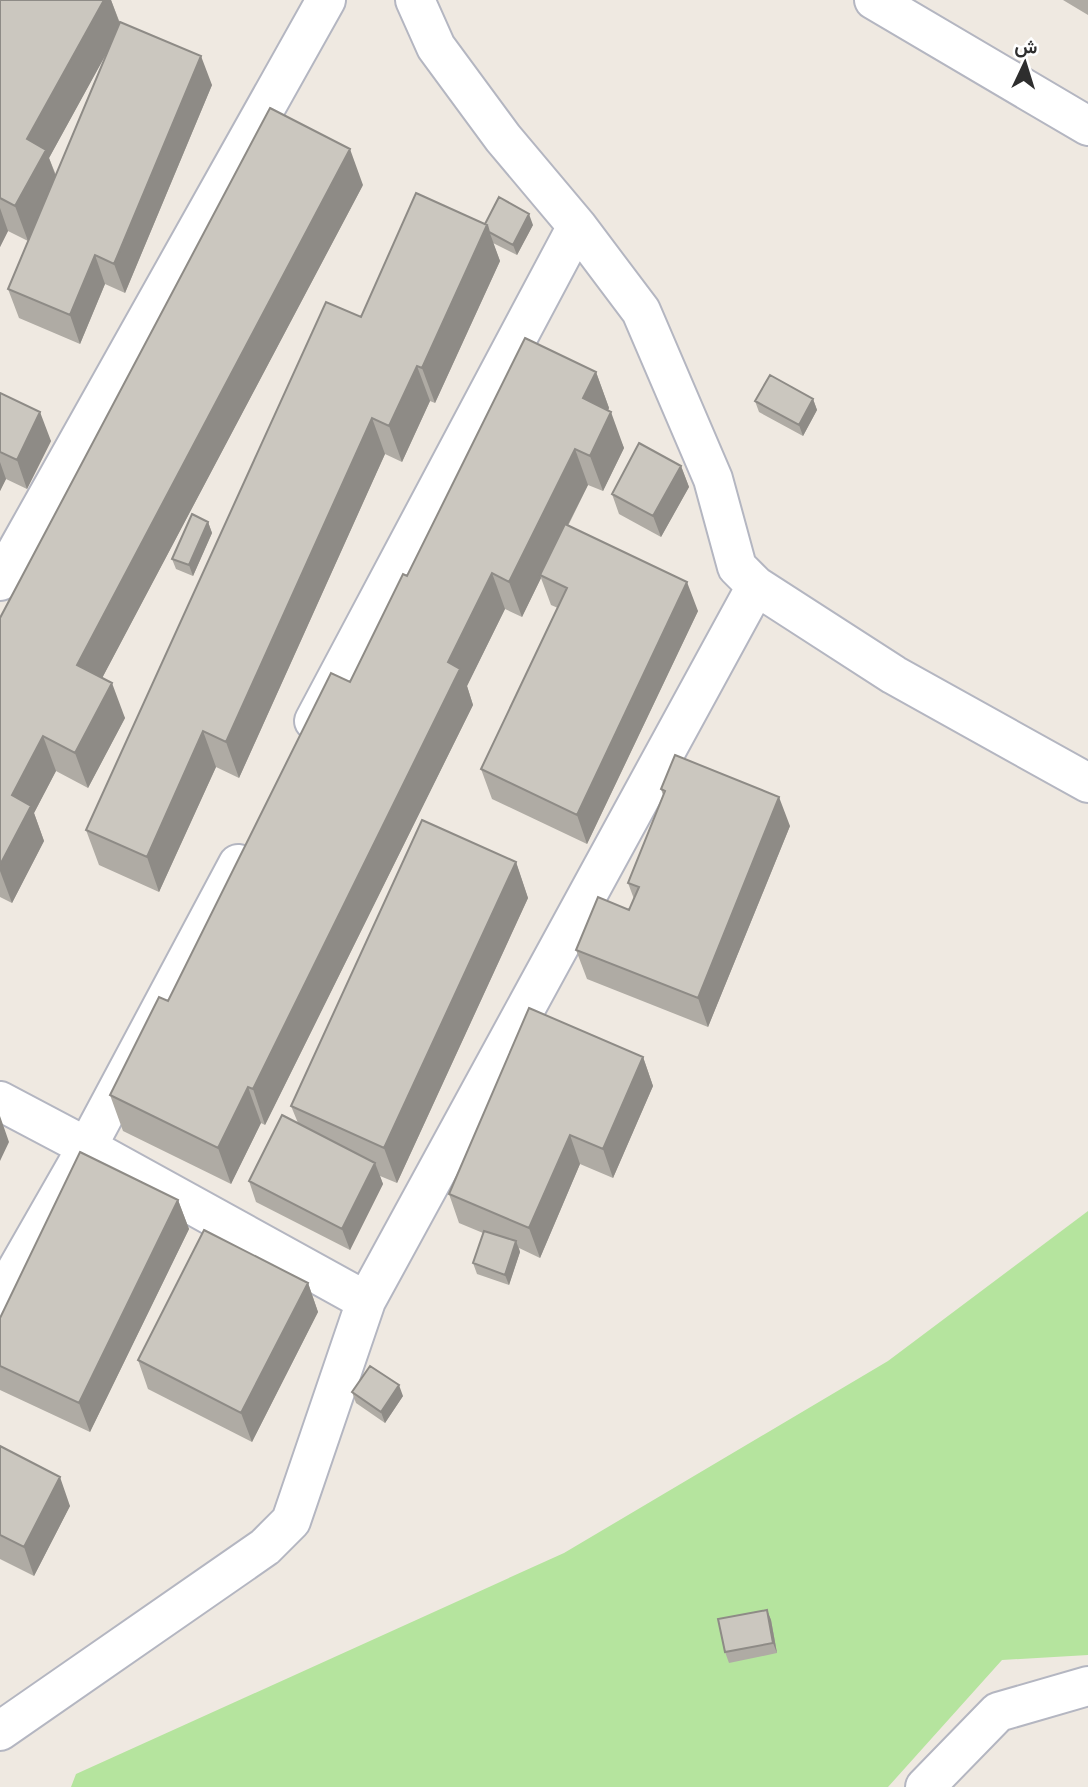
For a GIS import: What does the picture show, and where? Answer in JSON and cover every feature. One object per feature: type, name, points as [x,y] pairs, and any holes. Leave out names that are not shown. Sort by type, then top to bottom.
[{"type":"street","points":[[0,581],[326,0]]},
{"type":"street","points":[[415,0],[436,47],[503,138],[578,226],[641,311],[713,480],[737,567],[756,586],[894,675],[1088,783]]},
{"type":"street","points":[[874,0],[1088,126]]},
{"type":"street","points":[[296,754],[578,226]]},
{"type":"street","points":[[0,1731],[265,1547],[291,1521],[366,1301],[756,586]]},
{"type":"street","points":[[0,1299],[87,1147],[250,840]]},
{"type":"street","points":[[0,1101],[366,1301]]},
{"type":"street","points":[[925,1787],[998,1712],[1088,1686]]},
{"type":"green space","points":[[1088,1211],[1088,1655],[1002,1660],[888,1787],[71,1787],[76,1774],[564,1553],[888,1361]]},
{"type":"building","points":[[0,0],[104,0],[27,139],[46,150],[15,206],[0,198]]},
{"type":"building","points":[[120,22],[201,56],[114,264],[95,255],[70,315],[8,289]]},
{"type":"building","points":[[270,108],[350,149],[77,665],[112,683],[75,753],[43,736],[12,795],[31,806],[0,865],[0,618]]},
{"type":"building","points":[[416,193],[487,225],[422,368],[417,366],[389,426],[372,418],[226,742],[203,731],[147,857],[86,830],[326,302],[361,317]]},
{"type":"building","points":[[499,197],[529,214],[513,245],[489,232],[485,224]]},
{"type":"building","points":[[525,338],[596,372],[583,398],[611,412],[590,456],[575,449],[509,582],[492,573],[448,662],[460,669],[253,1089],[248,1087],[218,1148],[110,1095],[159,997],[168,1001],[331,673],[350,682],[403,574],[407,576]]},
{"type":"building","points":[[770,375],[813,399],[799,425],[755,401]]},
{"type":"building","points":[[0,393],[40,412],[17,460],[0,452]]},
{"type":"building","points":[[639,443],[681,466],[653,516],[612,494]]},
{"type":"building","points":[[192,514],[208,522],[189,565],[172,559]]},
{"type":"building","points":[[565,524],[687,582],[577,815],[481,769],[567,588],[540,575]]},
{"type":"building","points":[[675,755],[779,797],[698,998],[576,950],[598,897],[629,910],[639,887],[628,883],[665,791],[661,789]]},
{"type":"building","points":[[422,820],[516,862],[384,1148],[291,1106]]},
{"type":"building","points":[[529,1008],[643,1057],[603,1149],[570,1135],[529,1228],[449,1194]]},
{"type":"building","points":[[282,1115],[375,1163],[342,1229],[249,1181]]},
{"type":"building","points":[[80,1152],[178,1200],[79,1403],[0,1366],[0,1318]]},
{"type":"building","points":[[204,1230],[308,1283],[241,1413],[138,1360]]},
{"type":"building","points":[[484,1231],[516,1241],[505,1275],[473,1263]]},
{"type":"building","points":[[370,1366],[399,1385],[381,1412],[352,1392]]},
{"type":"building","points":[[0,1446],[60,1477],[24,1547],[0,1535]]},
{"type":"building","points":[[767,1610],[773,1643],[725,1652],[718,1619]]}]
